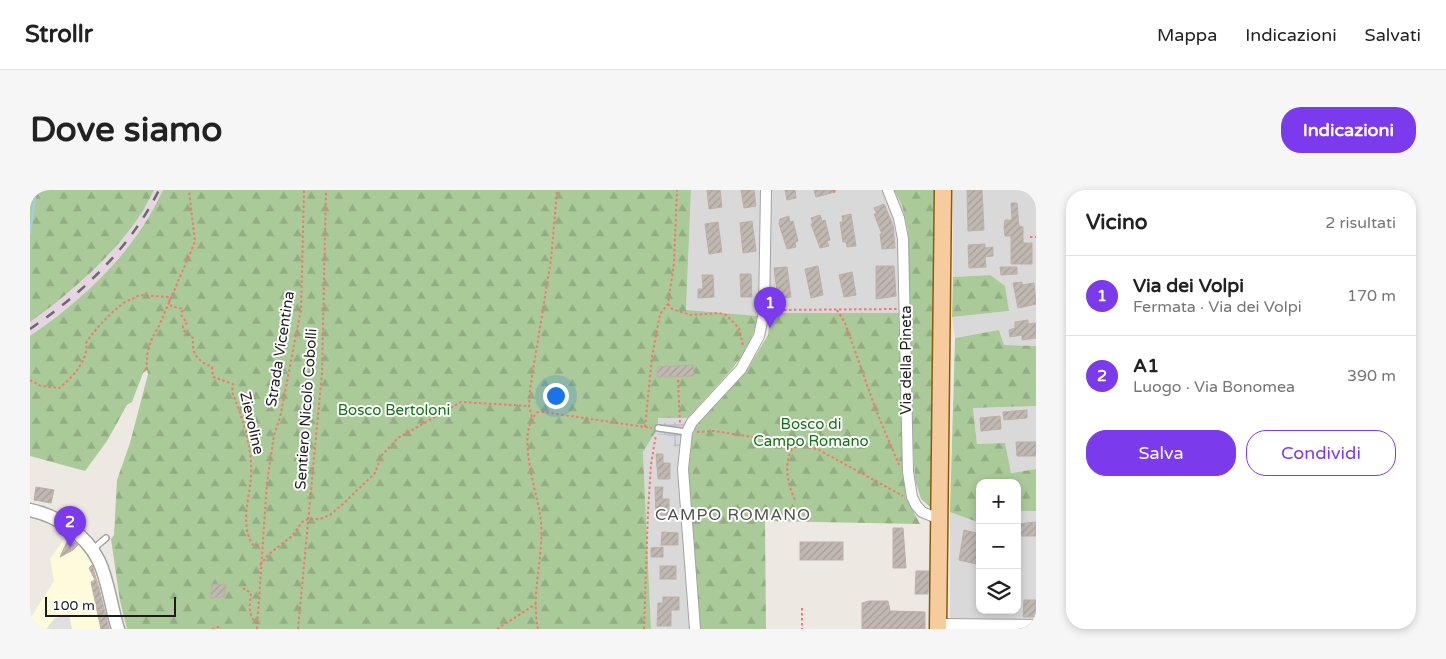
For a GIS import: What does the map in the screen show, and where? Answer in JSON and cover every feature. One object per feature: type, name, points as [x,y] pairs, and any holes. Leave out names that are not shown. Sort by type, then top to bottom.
[{"type":"main road","points":[[938,626],[943,190]]},
{"type":"street","points":[[695,629],[683,468],[684,432],[747,360],[759,336],[764,312],[766,190]]},
{"type":"street","name":"Via della Pineta","points":[[888,190],[896,207],[903,234],[908,472],[912,497]]},
{"type":"street","points":[[912,497],[922,512],[939,518]]},
{"type":"street","points":[[30,510],[56,518],[78,533],[93,549],[104,570],[118,629]]},
{"type":"street","points":[[938,626],[1036,625]]},
{"type":"lane","points":[[658,428],[684,432]]},
{"type":"lane","points":[[93,549],[106,538]]},
{"type":"path","points":[[147,370],[146,354],[150,340],[158,328],[195,242],[189,190]]},
{"type":"path","name":"Strada Vicentina","points":[[257,629],[261,546],[274,435],[280,418],[301,309],[304,190]]},
{"type":"path","name":"Sentiero Nicolò Cobolli","points":[[298,629],[322,373],[326,190]]},
{"type":"path","points":[[538,629],[536,604],[540,516],[527,437],[532,417],[528,406],[551,260],[557,190]]},
{"type":"path","points":[[645,427],[649,400],[649,376],[660,314],[668,304],[675,254],[677,190]]},
{"type":"path","points":[[834,190],[835,194]]},
{"type":"path","points":[[1030,237],[1036,237]]},
{"type":"path","points":[[30,380],[41,386],[59,388],[69,380],[88,352],[86,343],[95,330],[127,300],[134,299],[138,295],[148,294],[168,297],[169,301]]},
{"type":"path","name":"Zievoline","points":[[169,301],[171,306],[183,309],[181,315],[187,323],[183,326],[183,330],[193,338],[192,353],[195,357],[212,367],[213,377],[233,384],[232,392],[249,446],[251,478],[246,500],[248,537],[253,545],[261,546]]},
{"type":"path","points":[[668,304],[672,309],[691,315],[719,313],[726,315],[739,328],[747,360]]},
{"type":"path","points":[[764,312],[781,309],[886,311],[905,308]]},
{"type":"path","points":[[837,310],[844,323],[898,463],[902,470],[908,472]]},
{"type":"path","points":[[678,380],[684,432],[714,432],[766,439],[792,449]]},
{"type":"path","points":[[260,565],[308,519],[320,519],[330,515],[375,473],[381,456],[398,438],[461,402],[528,406]]},
{"type":"path","points":[[532,417],[538,412],[543,412],[658,428],[651,464],[644,629]]},
{"type":"path","points":[[796,502],[788,484],[788,462],[792,449],[797,446],[807,446],[819,450],[906,498],[912,497]]},
{"type":"path","points":[[243,588],[251,593],[248,604],[253,620],[258,624]]},
{"type":"path","points":[[497,629],[536,604]]},
{"type":"path","points":[[802,608],[802,629]]},
{"type":"path","points":[[212,629],[218,627],[220,629]]},
{"type":"shaded area","points":[[154,190],[163,190],[155,209],[125,254],[88,292],[30,336],[30,322],[79,284],[109,255],[149,201]]},
{"type":"shaded area","points":[[691,190],[894,190],[902,205],[908,231],[910,313],[783,313],[758,316],[686,311]]},
{"type":"shaded area","points":[[953,190],[1036,190],[1036,346],[1004,345],[999,330],[955,338],[952,317],[1009,311],[990,275],[953,277]]},
{"type":"shaded area","points":[[1036,406],[1036,469],[1011,473],[977,445],[973,408]]},
{"type":"shaded area","points":[[658,418],[688,418],[693,429],[688,468],[700,629],[651,629],[643,452],[658,428]]},
{"type":"shaded area","points":[[692,422],[688,450],[678,451],[667,435],[657,435],[659,423]]},
{"type":"shaded area","points":[[1021,511],[1036,511],[1036,629],[950,629],[950,512],[976,522],[976,614],[1021,614]]},
{"type":"shaded area","points":[[65,538],[74,538],[94,563],[100,580],[109,629],[30,629],[30,619],[54,581],[50,559]]},
{"type":"shaded area","points":[[69,615],[72,629],[46,629],[55,618]]},
{"type":"green space","points":[[30,190],[154,190],[144,209],[117,246],[83,280],[30,322]]},
{"type":"green space","name":"Bosco Bertoloni","points":[[163,190],[691,190],[686,310],[758,316],[750,345],[732,369],[688,418],[658,418],[658,428],[643,452],[651,629],[127,629],[120,601],[111,539],[114,535],[117,480],[130,443],[148,374],[147,370],[143,373],[132,402],[127,405],[107,441],[85,471],[30,456],[30,336],[70,306],[107,272],[138,234]]},
{"type":"green space","points":[[894,190],[936,190],[933,506],[929,506],[921,499],[915,480],[912,429],[908,231],[902,205]]},
{"type":"green space","points":[[990,275],[1005,286],[1009,311],[952,317],[953,277]]},
{"type":"green space","name":"Bosco di Campo Romano","points":[[783,313],[900,313],[903,476],[908,501],[920,524],[765,521],[766,629],[700,629],[688,468],[693,429],[701,417],[748,368],[768,335],[770,315]]},
{"type":"green space","points":[[999,330],[1004,345],[1036,346],[1036,406],[973,408],[977,444],[1005,443],[1011,473],[1036,469],[1036,511],[1021,511],[1021,479],[976,479],[976,522],[950,512],[955,338]]},
{"type":"building","points":[[707,190],[720,190],[722,207],[709,209]]},
{"type":"building","points":[[741,190],[754,190],[756,206],[744,208]]},
{"type":"building","points":[[785,190],[795,190],[796,198],[787,200]]},
{"type":"building","points":[[814,190],[835,190],[835,192],[816,197]]},
{"type":"building","points":[[967,190],[982,190],[984,230],[968,231]]},
{"type":"building","points":[[1011,203],[1017,203],[1019,226],[1023,227],[1023,243],[1032,243],[1032,264],[1011,264],[1011,236],[1005,236],[1004,227],[1005,220],[1012,220]]},
{"type":"building","points":[[884,204],[893,225],[895,248],[882,249],[880,234],[882,234],[874,214],[877,214],[874,208]]},
{"type":"building","points":[[851,214],[856,246],[847,247],[846,242],[843,242],[840,222],[843,222],[842,216]]},
{"type":"building","points":[[820,215],[822,221],[825,220],[830,240],[827,241],[829,246],[820,248],[811,224],[813,224],[811,218]]},
{"type":"building","points":[[789,216],[790,222],[793,221],[798,241],[795,242],[796,247],[787,249],[779,224],[780,219]]},
{"type":"building","points":[[752,221],[756,251],[743,253],[740,223]]},
{"type":"building","points":[[718,222],[722,252],[709,254],[705,224]]},
{"type":"building","points":[[985,244],[985,248],[993,247],[993,256],[985,257],[986,267],[969,268],[968,245]]},
{"type":"building","points":[[818,266],[823,295],[811,298],[805,269]]},
{"type":"building","points":[[876,266],[894,266],[896,296],[876,299]]},
{"type":"building","points":[[787,267],[791,297],[778,299],[774,268]]},
{"type":"building","points":[[1000,267],[1017,267],[1017,274],[1001,275]]},
{"type":"building","points":[[852,272],[856,295],[844,297],[839,275]]},
{"type":"building","points":[[740,274],[751,274],[752,297],[741,297]]},
{"type":"building","points":[[702,275],[713,275],[714,297],[698,298],[698,289],[703,289]]},
{"type":"building","points":[[1022,282],[1022,285],[1034,283],[1036,304],[1018,308],[1013,283]]},
{"type":"building","points":[[1028,320],[1028,324],[1036,323],[1036,338],[1022,340],[1022,335],[1010,337],[1009,330],[1015,328],[1015,322]]},
{"type":"building","points":[[693,365],[694,376],[657,377],[657,367]]},
{"type":"building","points":[[1027,410],[1027,418],[1004,420],[1003,412]]},
{"type":"building","points":[[1000,416],[1001,429],[981,431],[980,418]]},
{"type":"building","points":[[1016,442],[1036,442],[1036,456],[1017,456]]},
{"type":"building","points":[[656,454],[663,454],[663,463],[670,463],[670,479],[658,479]]},
{"type":"building","points":[[36,487],[54,490],[51,503],[34,500]]},
{"type":"building","points":[[655,487],[663,487],[662,499],[669,499],[669,515],[656,515]]},
{"type":"building","points":[[1036,522],[1036,536],[1021,536],[1021,524]]},
{"type":"building","points":[[893,528],[903,528],[906,568],[893,568]]},
{"type":"building","points":[[964,530],[976,533],[976,564],[959,560]]},
{"type":"building","points":[[662,532],[678,533],[678,545],[661,545]]},
{"type":"building","points":[[68,540],[72,540],[78,545],[60,557]]},
{"type":"building","points":[[800,542],[843,542],[843,560],[800,560]]},
{"type":"building","points":[[663,547],[663,557],[651,557],[651,548]]},
{"type":"building","points":[[92,565],[109,629],[101,629],[91,582],[95,580],[89,568]]},
{"type":"building","points":[[660,566],[676,566],[676,579],[660,579]]},
{"type":"building","points":[[916,571],[929,571],[928,594],[915,594]]},
{"type":"building","points":[[212,584],[226,585],[224,597],[210,598]]},
{"type":"building","points":[[663,597],[679,597],[679,610],[671,610],[671,626],[657,626],[658,603],[663,603]]},
{"type":"building","points":[[1024,600],[1036,600],[1036,617],[1023,617]]},
{"type":"building","points":[[888,601],[890,611],[925,612],[925,629],[862,629],[862,603]]},
{"type":"waterway","points":[[30,233],[36,190]]},
{"type":"railway","points":[[30,329],[50,315],[104,268],[134,231],[159,190]]},
{"type":"place","name":"Via dei Volpi","points":[[770,328]]},
{"type":"place","name":"A1","points":[[70,547]]},
{"type":"district","name":"CAMPO ROMANO","points":[[733,514]]}]
